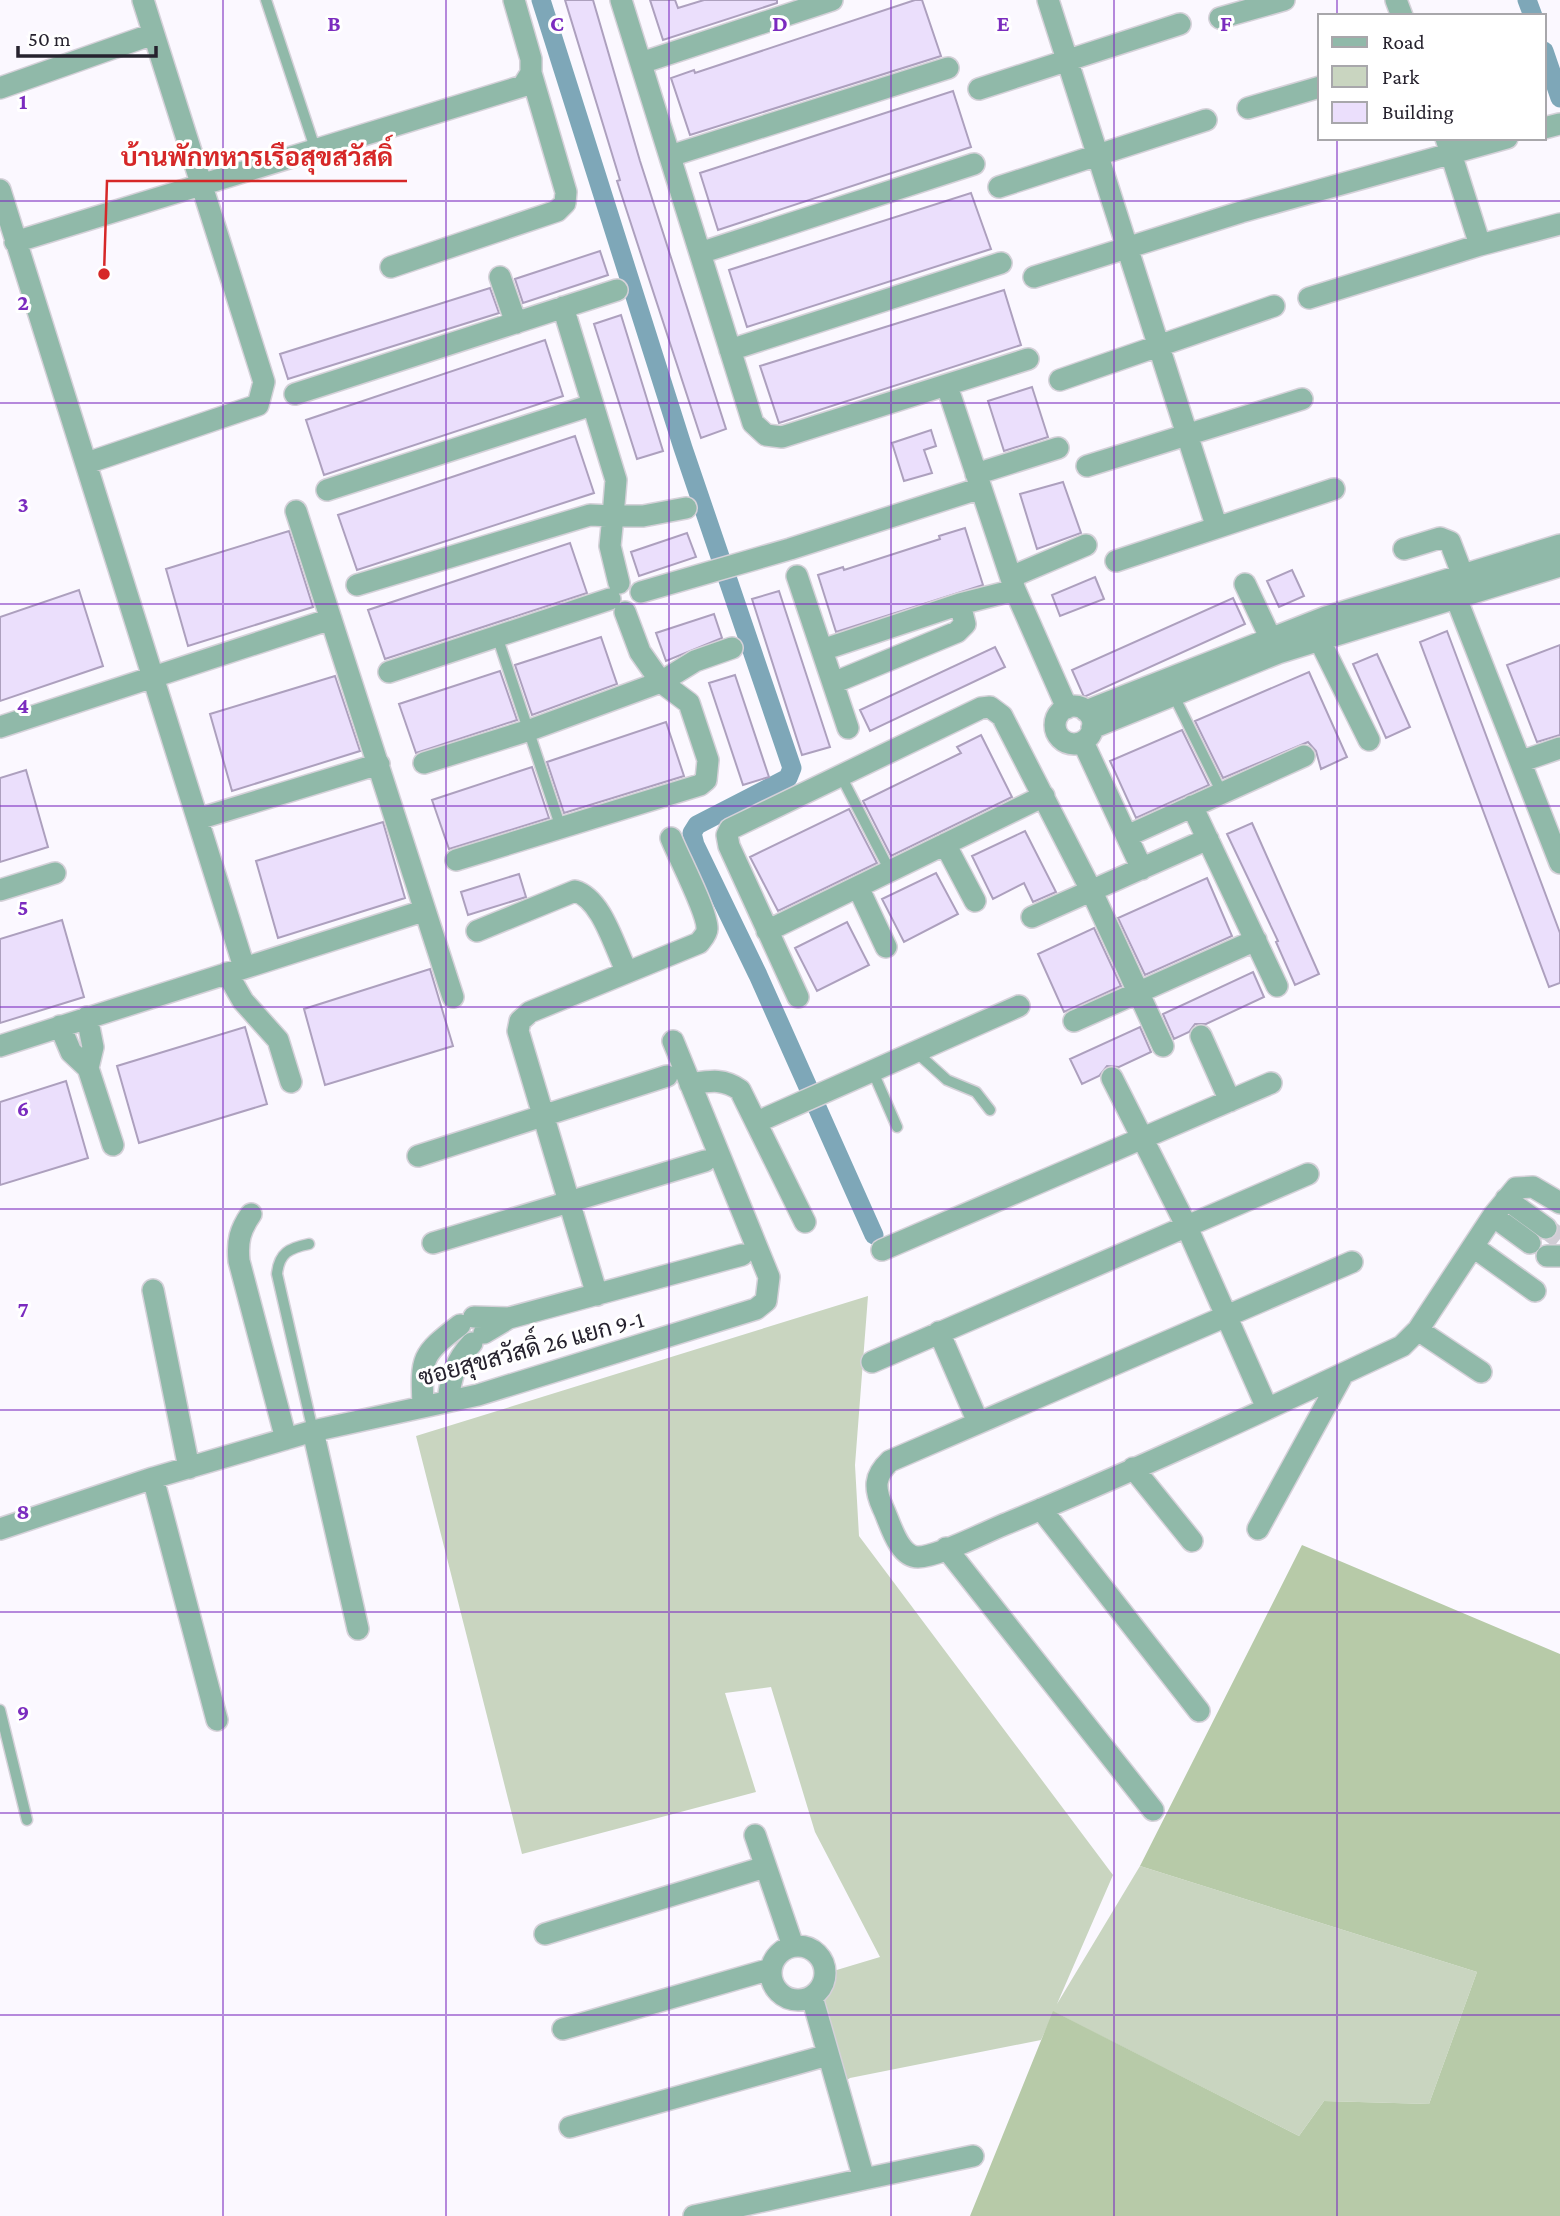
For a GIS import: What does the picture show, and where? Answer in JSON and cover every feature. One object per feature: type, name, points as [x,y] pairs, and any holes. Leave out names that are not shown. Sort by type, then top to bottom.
[{"type":"street","points":[[87,463],[258,405],[264,383],[143,0]]},
{"type":"street","points":[[391,267],[556,211],[565,204],[566,192],[531,73],[531,60],[514,0]]},
{"type":"street","points":[[621,0],[753,423],[766,436],[782,437],[1028,359]]},
{"type":"street","points":[[641,63],[832,0]]},
{"type":"street","points":[[1048,0],[1216,525]]},
{"type":"street","points":[[1220,18],[1283,0]]},
{"type":"street","points":[[979,89],[1180,24]]},
{"type":"street","points":[[0,88],[153,34]]},
{"type":"street","points":[[670,156],[948,68]]},
{"type":"street","points":[[15,242],[523,86],[531,73]]},
{"type":"street","points":[[1248,108],[1318,88]]},
{"type":"street","points":[[999,187],[1206,120]]},
{"type":"street","points":[[1034,277],[1449,146],[1492,140]]},
{"type":"street","points":[[1449,146],[1480,246]]},
{"type":"street","points":[[700,253],[974,164]]},
{"type":"street","points":[[0,190],[198,819],[243,1001],[278,1040],[291,1082]]},
{"type":"street","points":[[1309,298],[1560,224]]},
{"type":"street","points":[[730,350],[1001,263]]},
{"type":"street","points":[[500,277],[516,323]]},
{"type":"street","points":[[295,394],[617,290]]},
{"type":"street","points":[[1060,380],[1274,306]]},
{"type":"street","points":[[456,860],[700,785],[706,780],[708,760],[689,703],[661,682],[639,652],[618,598],[610,545],[617,480],[562,307]]},
{"type":"street","points":[[947,386],[1013,583],[1082,722],[1142,869]]},
{"type":"street","points":[[1087,466],[1302,399]]},
{"type":"street","points":[[327,490],[592,405]]},
{"type":"street","points":[[389,672],[618,598],[634,584],[641,592],[790,550],[978,481],[1058,448]]},
{"type":"street","points":[[1116,561],[1216,525],[1335,488]]},
{"type":"street","points":[[357,585],[580,516],[643,516],[686,508]]},
{"type":"street","points":[[296,511],[379,764],[423,911],[453,997]]},
{"type":"street","points":[[1404,549],[1440,538],[1450,542],[1456,584],[1560,863]]},
{"type":"street","points":[[822,650],[960,604],[1013,583],[1086,545]]},
{"type":"street","points":[[1082,722],[1173,694],[1315,631],[1456,584],[1560,545]]},
{"type":"street","points":[[1456,584],[1560,566]]},
{"type":"street","points":[[797,576],[848,727]]},
{"type":"street","points":[[1245,584],[1270,637]]},
{"type":"street","points":[[833,683],[957,632],[965,624],[960,604]]},
{"type":"street","points":[[0,727],[331,619]]},
{"type":"street","points":[[1082,722],[1270,637],[1315,631]]},
{"type":"street","points":[[1315,631],[1369,740]]},
{"type":"street","points":[[424,763],[530,730],[661,682],[695,661],[732,648]]},
{"type":"street","points":[[798,997],[729,846],[727,835],[735,825],[981,708],[990,707],[1002,716],[1044,796],[1092,891],[1163,1046]]},
{"type":"street","points":[[1522,761],[1560,748]]},
{"type":"street","points":[[1127,836],[1304,756]]},
{"type":"street","points":[[198,819],[379,764]]},
{"type":"street","points":[[767,931],[1044,796]]},
{"type":"street","points":[[1192,806],[1277,986]]},
{"type":"street","points":[[597,1295],[517,1031],[520,1021],[530,1012],[626,970],[699,943],[708,928],[671,838]]},
{"type":"street","points":[[1032,917],[1208,839]]},
{"type":"street","points":[[945,844],[975,901]]},
{"type":"street","points":[[0,890],[55,873]]},
{"type":"street","points":[[858,887],[886,947]]},
{"type":"street","points":[[477,931],[575,891],[586,894],[594,905],[626,970]]},
{"type":"street","points":[[0,1046],[423,911]]},
{"type":"street","points":[[1074,1021],[1256,940]]},
{"type":"street","points":[[757,1122],[1019,1006]]},
{"type":"street","points":[[87,1017],[93,1047],[88,1068]]},
{"type":"street","points":[[60,1026],[71,1052],[88,1068],[113,1145]]},
{"type":"street","points":[[1201,1036],[1230,1101]]},
{"type":"street","name":"ซอยสุขสวัสดิ์ 26 แยก 9-1","points":[[0,1529],[153,1478],[313,1431],[448,1401],[691,1331],[756,1309],[766,1301],[769,1277],[673,1041]]},
{"type":"street","points":[[418,1156],[667,1076]]},
{"type":"street","points":[[1112,1078],[1186,1225],[1267,1408]]},
{"type":"street","points":[[690,1084],[728,1082],[740,1090],[805,1222]]},
{"type":"street","points":[[882,1250],[1271,1083]]},
{"type":"street","points":[[433,1243],[705,1161]]},
{"type":"street","points":[[872,1362],[1308,1174]]},
{"type":"street","points":[[1352,1262],[890,1461],[879,1472],[876,1494],[902,1549],[909,1556],[919,1557],[946,1548],[1041,1509],[1402,1346],[1418,1330],[1475,1248],[1493,1216],[1516,1188],[1533,1187],[1560,1203]]},
{"type":"street","points":[[1506,1199],[1546,1228]]},
{"type":"street","points":[[251,1214],[241,1229],[237,1243],[239,1261],[286,1439]]},
{"type":"street","points":[[1493,1216],[1546,1252]]},
{"type":"street","points":[[1475,1248],[1535,1290]]},
{"type":"street","points":[[448,1401],[452,1374],[470,1335],[489,1315],[509,1318],[742,1255]]},
{"type":"street","points":[[153,1290],[189,1468]]},
{"type":"street","points":[[1418,1330],[1481,1372]]},
{"type":"street","points":[[939,1332],[978,1422]]},
{"type":"street","points":[[423,1406],[423,1360],[441,1340],[470,1335]]},
{"type":"street","points":[[1258,1529],[1343,1374]]},
{"type":"street","points":[[313,1431],[358,1629]]},
{"type":"street","points":[[1133,1468],[1192,1541]]},
{"type":"street","points":[[153,1478],[217,1720]]},
{"type":"street","points":[[1041,1509],[1199,1711]]},
{"type":"street","points":[[946,1548],[1153,1810]]},
{"type":"street","points":[[755,1835],[793,1946]]},
{"type":"street","points":[[545,1934],[765,1867]]},
{"type":"street","points":[[793,1946],[810,1948],[823,1959],[826,1968],[824,1984],[812,1997],[804,2000],[787,1997],[774,1986],[771,1969],[778,1954],[793,1946]]},
{"type":"street","points":[[562,2029],[771,1969]]},
{"type":"street","points":[[812,1997],[864,2179]]},
{"type":"street","points":[[570,2127],[828,2054]]},
{"type":"street","points":[[694,2216],[973,2156]]},
{"type":"lane","points":[[266,0],[316,151]]},
{"type":"lane","points":[[497,636],[561,828]]},
{"type":"lane","points":[[1173,694],[1222,793]]},
{"type":"lane","points":[[841,776],[890,871]]},
{"type":"lane","points":[[916,1052],[947,1080],[976,1092],[990,1110]]},
{"type":"lane","points":[[873,1072],[897,1127]]},
{"type":"lane","points":[[309,1244],[292,1247],[284,1253],[278,1262],[277,1274],[313,1431]]},
{"type":"lane","points":[[0,1710],[27,1820]]},
{"type":"green space","points":[[868,1296],[855,1465],[859,1536],[1113,1875],[1057,2004],[1140,1866],[1477,1972],[1429,2104],[1324,2101],[1299,2136],[1054,2012],[1041,2040],[850,2078],[841,2084],[818,2000],[830,1972],[880,1957],[815,1832],[771,1687],[725,1693],[756,1792],[522,1854],[416,1436]]},
{"type":"green space","points":[[1302,1545],[1560,1654],[1560,2216],[970,2216],[1053,2011],[1299,2136],[1324,2101],[1429,2104],[1477,1972],[1140,1866]]},
{"type":"building","points":[[565,0],[593,0],[640,161],[726,429],[701,438],[617,181],[620,180]]},
{"type":"building","points":[[650,0],[675,0],[678,8],[704,0],[777,0],[777,3],[663,40]]},
{"type":"building","points":[[915,0],[922,0],[941,56],[690,135],[671,78],[694,70],[695,73]]},
{"type":"building","points":[[953,91],[971,147],[718,230],[700,173]]},
{"type":"building","points":[[971,193],[991,249],[747,327],[729,270]]},
{"type":"building","points":[[600,251],[608,275],[523,303],[515,279]]},
{"type":"building","points":[[490,288],[499,313],[288,379],[280,354]]},
{"type":"building","points":[[1004,290],[1021,345],[779,423],[760,366]]},
{"type":"building","points":[[621,315],[663,451],[637,459],[594,324]]},
{"type":"building","points":[[545,340],[563,396],[324,475],[306,420]]},
{"type":"building","points":[[1032,387],[1048,437],[1004,451],[988,401]]},
{"type":"building","points":[[931,430],[936,446],[924,450],[932,473],[904,481],[892,443]]},
{"type":"building","points":[[575,436],[594,493],[357,570],[338,515]]},
{"type":"building","points":[[1063,482],[1081,533],[1037,549],[1020,494]]},
{"type":"building","points":[[965,528],[983,585],[836,632],[818,575],[843,567],[844,570],[940,539],[939,536]]},
{"type":"building","points":[[289,531],[313,607],[188,646],[166,569]]},
{"type":"building","points":[[687,533],[696,557],[639,576],[631,552]]},
{"type":"building","points":[[570,543],[587,593],[385,659],[368,610]]},
{"type":"building","points":[[1292,570],[1304,596],[1279,607],[1267,581]]},
{"type":"building","points":[[1095,577],[1104,599],[1060,616],[1052,595]]},
{"type":"building","points":[[79,590],[103,666],[0,701],[0,617]]},
{"type":"building","points":[[779,591],[830,747],[802,755],[752,599]]},
{"type":"building","points":[[1233,598],[1245,624],[1084,697],[1072,670]]},
{"type":"building","points":[[714,614],[722,638],[666,661],[656,633]]},
{"type":"building","points":[[1447,631],[1560,933],[1560,983],[1549,987],[1420,642]]},
{"type":"building","points":[[601,637],[617,684],[532,715],[515,665]]},
{"type":"building","points":[[1560,645],[1560,735],[1537,742],[1507,665]]},
{"type":"building","points":[[995,647],[1005,667],[870,731],[860,710]]},
{"type":"building","points":[[1377,654],[1410,727],[1386,738],[1353,664]]},
{"type":"building","points":[[500,671],[517,720],[416,753],[399,704]]},
{"type":"building","points":[[1309,672],[1347,757],[1321,769],[1316,751],[1308,742],[1223,778],[1195,721]]},
{"type":"building","points":[[735,675],[769,777],[743,785],[709,683]]},
{"type":"building","points":[[335,676],[360,751],[232,791],[210,714]]},
{"type":"building","points":[[666,722],[684,776],[564,813],[547,762]]},
{"type":"building","points":[[1182,730],[1209,785],[1136,818],[1110,761]]},
{"type":"building","points":[[981,735],[1012,797],[891,856],[863,801],[961,753],[957,747]]},
{"type":"building","points":[[532,767],[549,818],[449,849],[432,800]]},
{"type":"building","points":[[26,770],[48,847],[0,862],[0,778]]},
{"type":"building","points":[[849,809],[877,863],[778,911],[750,857]]},
{"type":"building","points":[[383,822],[405,898],[278,938],[256,861]]},
{"type":"building","points":[[1252,823],[1319,974],[1295,985],[1276,942],[1278,941],[1227,834]]},
{"type":"building","points":[[1025,831],[1056,892],[1033,902],[1024,883],[993,899],[972,856]]},
{"type":"building","points":[[936,873],[958,914],[904,942],[882,899]]},
{"type":"building","points":[[519,874],[526,897],[468,915],[461,892]]},
{"type":"building","points":[[1207,878],[1232,936],[1145,975],[1118,918]]},
{"type":"building","points":[[62,920],[84,997],[0,1023],[0,939]]},
{"type":"building","points":[[847,922],[869,965],[817,991],[795,948]]},
{"type":"building","points":[[1094,928],[1121,986],[1064,1012],[1038,954]]},
{"type":"building","points":[[430,969],[453,1046],[325,1085],[304,1009]]},
{"type":"building","points":[[1253,972],[1264,997],[1206,1024],[1195,1024],[1189,1032],[1174,1039],[1163,1014]]},
{"type":"building","points":[[245,1027],[267,1104],[139,1143],[117,1066]]},
{"type":"building","points":[[1140,1027],[1151,1052],[1119,1067],[1107,1066],[1099,1076],[1082,1084],[1070,1059]]},
{"type":"building","points":[[66,1081],[88,1158],[0,1185],[0,1102]]},
{"type":"waterway","points":[[541,0],[683,448],[792,768],[788,778],[697,825],[692,833],[695,845],[758,975],[874,1235]]},
{"type":"waterway","points":[[1527,0],[1532,14]]},
{"type":"waterway","points":[[1546,57],[1560,98]]},
{"type":"tunnel","points":[[1546,1228],[1560,1239]]},
{"type":"place","name":"บ้านพักทหารเรือสุขสวัสดิ์","points":[[104,274]]}]
